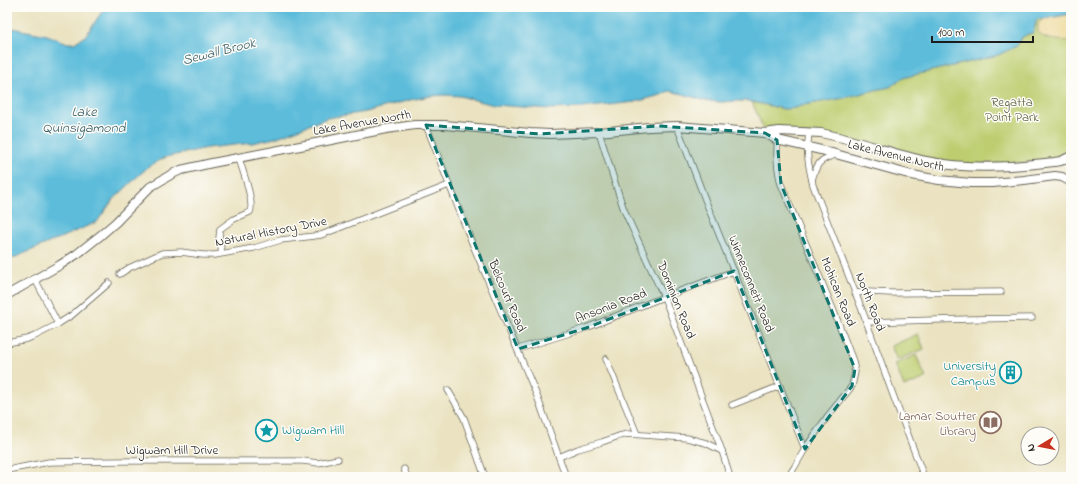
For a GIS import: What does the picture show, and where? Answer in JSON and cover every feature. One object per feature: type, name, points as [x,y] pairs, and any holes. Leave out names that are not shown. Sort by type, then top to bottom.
[{"type":"main road","name":"Lake Avenue North","points":[[7,295],[69,260],[116,222],[150,187],[165,177],[190,168],[386,128],[426,125],[455,126],[540,134],[599,132],[677,126],[765,133],[779,131],[821,133],[926,161],[969,167],[999,167],[1054,162],[1061,161],[1071,156]]},
{"type":"main road","name":"Lake Avenue North","points":[[765,133],[777,140],[807,146],[934,180],[971,183],[1000,183],[1054,176],[1062,177],[1071,182]]},
{"type":"main road","points":[[999,167],[1000,183]]},
{"type":"street","name":"Belcourt Road","points":[[426,125],[470,238],[537,396],[566,477]]},
{"type":"street","name":"Winneconnett Road","points":[[677,126],[805,449]]},
{"type":"street","name":"Mohican Road","points":[[779,131],[777,152],[781,184],[833,309],[855,368],[855,377],[852,386],[827,417],[788,477]]},
{"type":"street","name":"Dominion Road","points":[[599,132],[624,210],[664,297],[722,451],[730,477]]},
{"type":"street","name":"North Road","points":[[809,133],[807,146],[808,164],[812,180],[924,477]]},
{"type":"street","points":[[812,180],[814,171],[821,161],[831,156],[840,155]]},
{"type":"street","points":[[222,253],[219,238],[220,229],[234,219],[248,214],[251,210],[249,192],[239,158]]},
{"type":"street","name":"Natural History Drive","points":[[120,274],[162,253],[181,252],[210,255],[254,248],[281,240],[314,236],[336,230],[449,185]]},
{"type":"street","name":"Ansonia Road","points":[[518,349],[586,328],[734,271]]},
{"type":"street","points":[[35,279],[58,324]]},
{"type":"street","points":[[7,343],[27,339],[58,324],[72,315],[109,283]]},
{"type":"street","points":[[855,293],[1001,292]]},
{"type":"street","points":[[866,322],[1032,318]]},
{"type":"street","points":[[606,359],[637,434]]},
{"type":"street","points":[[732,405],[780,386]]},
{"type":"street","points":[[448,390],[464,418],[485,477]]},
{"type":"street","points":[[559,457],[578,449],[628,434],[687,438],[706,443],[722,451]]},
{"type":"street","name":"Wigwam Hill Drive","points":[[7,470],[49,462],[198,461],[318,463],[338,459]]},
{"type":"street","points":[[404,469],[407,477]]},
{"type":"highlighted area","points":[[426,125],[540,134],[659,126],[765,133],[777,140],[781,184],[855,369],[852,386],[805,449],[734,271],[586,328],[518,349]]},
{"type":"green space","name":"Regatta Point Park","points":[[1071,14],[1071,156],[1061,161],[951,165],[834,136],[765,133],[752,102],[784,109],[795,108],[890,87],[906,77],[998,55],[1017,46],[1021,38],[1033,33],[1037,19]]},
{"type":"green space","points":[[918,334],[924,349],[897,360],[891,346]]},
{"type":"green space","points":[[916,355],[926,378],[904,387],[895,364]]},
{"type":"sand","points":[[1071,14],[1071,41],[1043,37],[1038,31],[1038,24],[1043,19]]},
{"type":"water","name":"Lake Quinsigamond","points":[[106,7],[1071,7],[1071,14],[1037,19],[1033,33],[1021,38],[1017,46],[998,55],[906,77],[890,87],[795,108],[784,109],[749,101],[706,101],[669,91],[661,95],[635,102],[582,108],[550,109],[494,105],[460,96],[444,95],[410,100],[366,112],[327,118],[275,138],[252,143],[207,148],[166,157],[148,167],[137,177],[112,201],[97,222],[7,261],[7,27],[47,35],[68,43],[74,43],[85,36]]},
{"type":"place","name":"University Campus","points":[[1011,373]]},
{"type":"place","name":"Lamar Soutter Library","points":[[991,423]]},
{"type":"place","name":"Wigwam Hill","points":[[267,430]]},
{"type":"water label","name":"Sewall Brook","points":[[219,52]]}]
